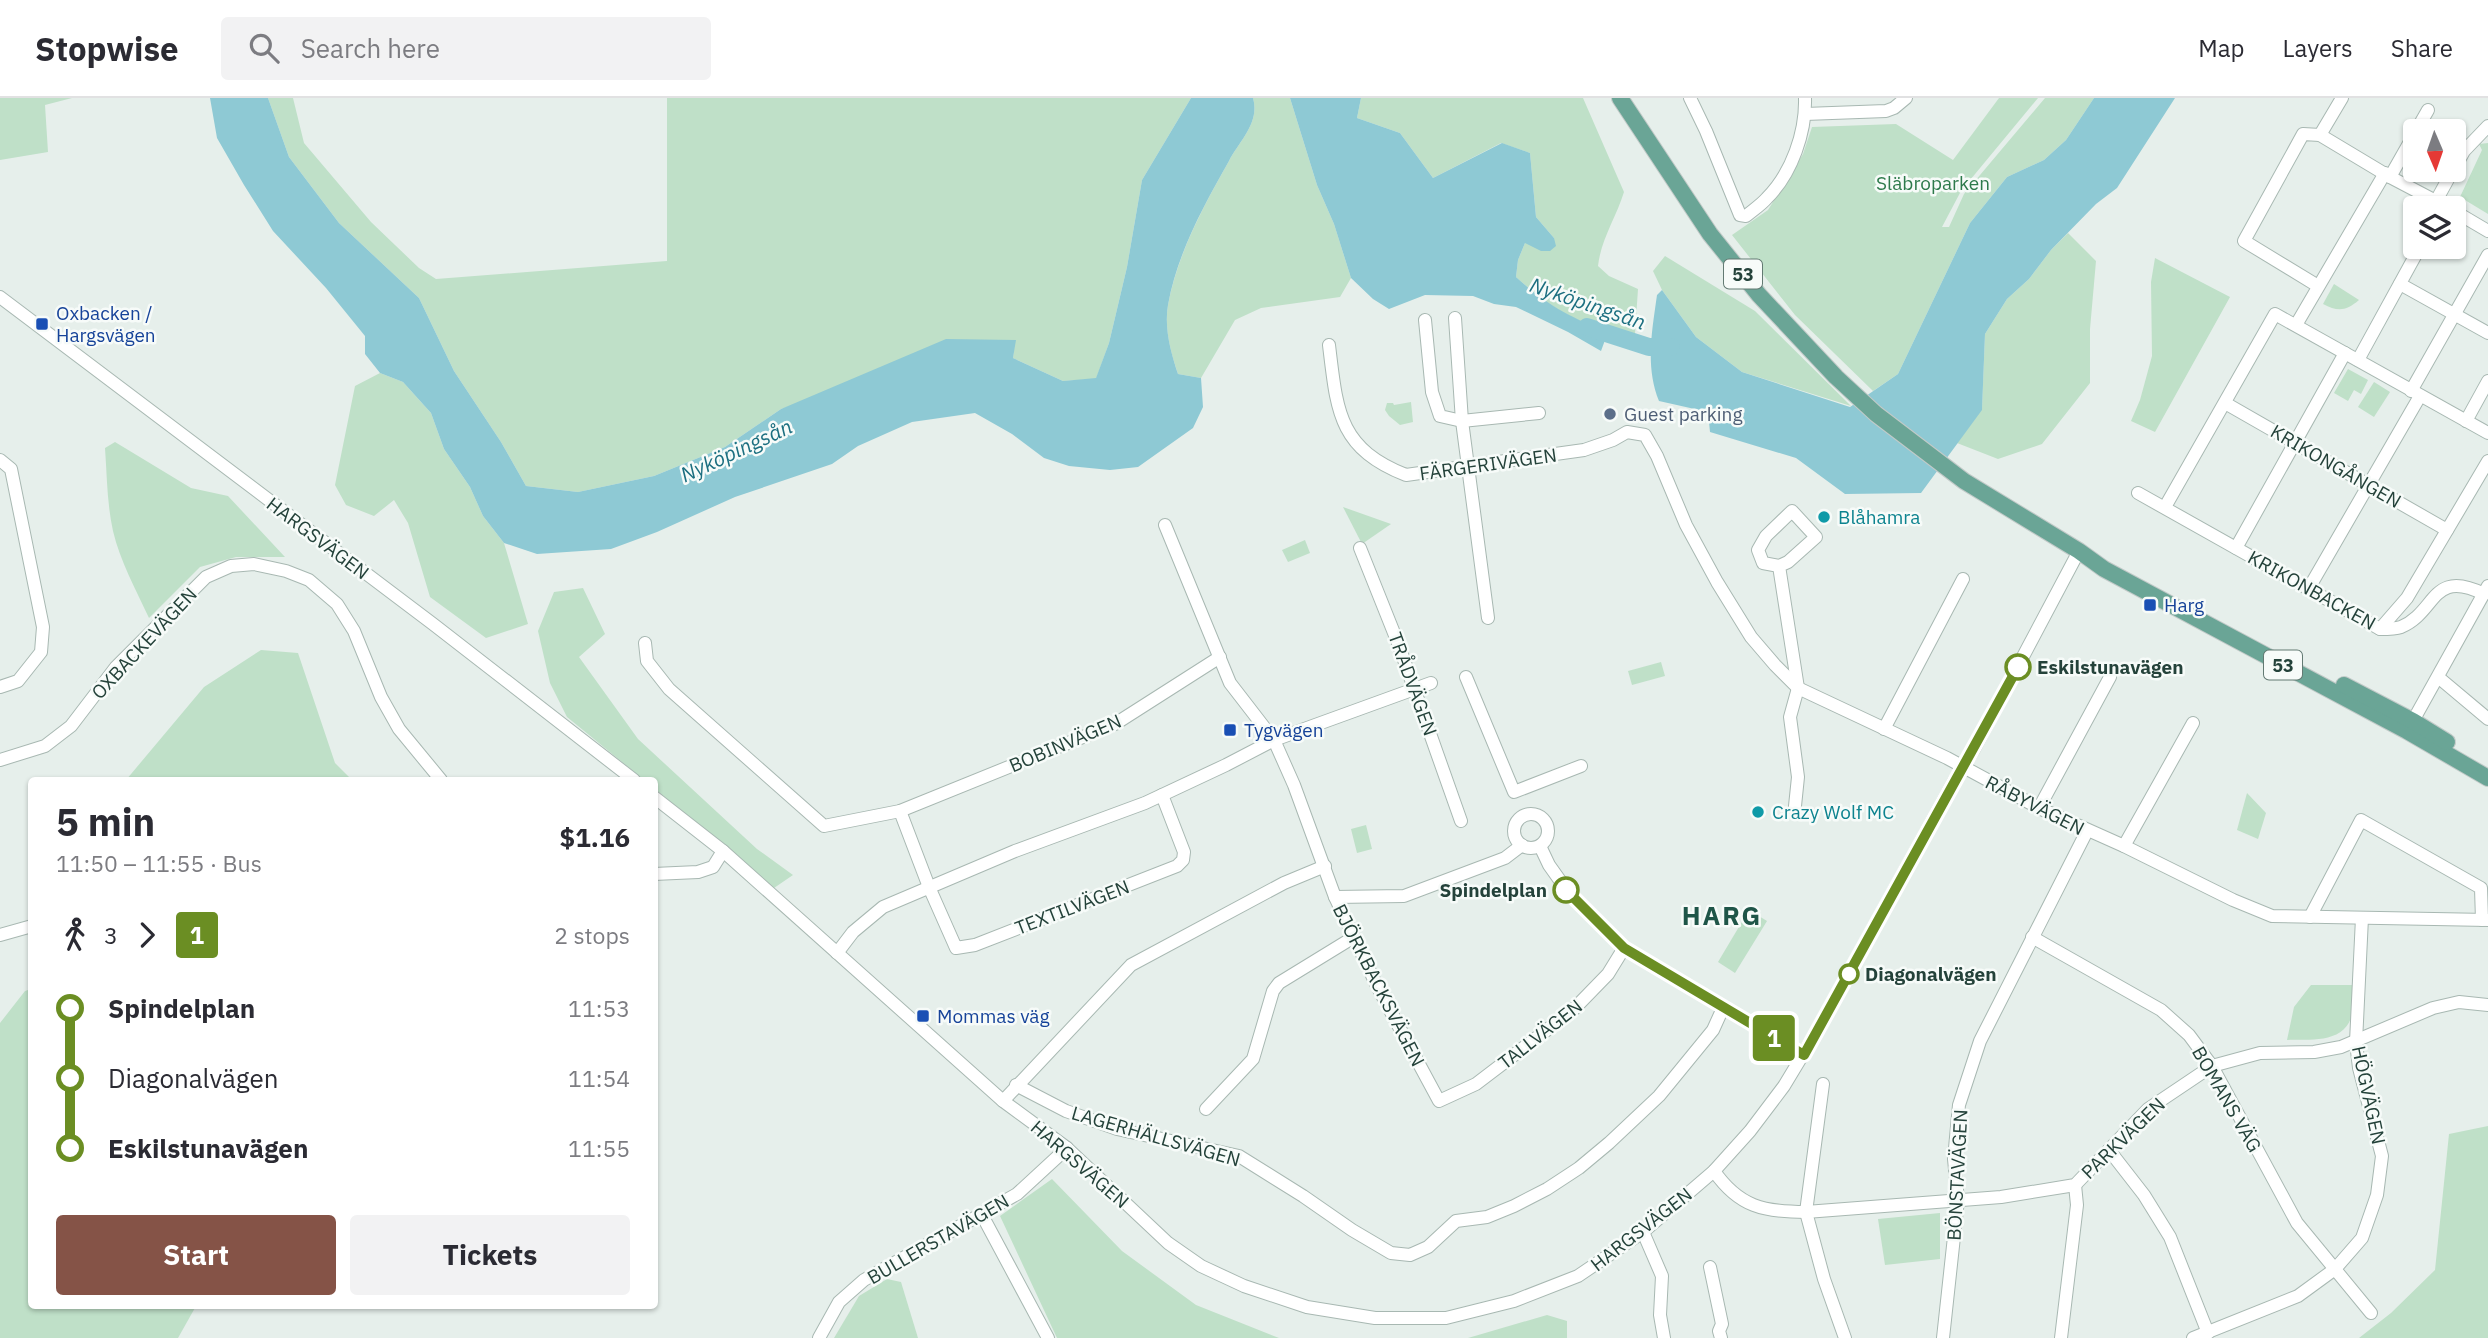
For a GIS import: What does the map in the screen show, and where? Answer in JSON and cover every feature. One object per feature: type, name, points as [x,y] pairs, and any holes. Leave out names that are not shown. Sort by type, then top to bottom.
[{"type":"main road","name":"53","points":[[1620,98],[1710,234],[1751,285],[1836,377],[1876,414],[1964,481],[2104,569],[2488,768]]},
{"type":"main road","name":"53","points":[[1634,98],[1662,161]]},
{"type":"main road","name":"53","points":[[2410,726],[2488,778]]},
{"type":"street","points":[[1690,98],[1740,215],[1746,216],[1768,198],[1785,174],[1797,148],[1805,114],[1805,98]]},
{"type":"street","points":[[1805,114],[1886,111],[1906,98]]},
{"type":"street","points":[[2320,135],[2342,98]]},
{"type":"street","points":[[2423,119],[2428,110]]},
{"type":"street","points":[[2466,149],[2488,126]]},
{"type":"street","points":[[2318,286],[2244,241],[2303,134],[2320,135],[2425,196]]},
{"type":"street","points":[[2297,325],[2318,286],[2403,151]]},
{"type":"street","points":[[2466,219],[2488,231]]},
{"type":"street","points":[[2309,588],[2369,486],[2454,314],[2488,255]]},
{"type":"street","points":[[2358,360],[2414,259]]},
{"type":"street","points":[[2400,284],[2488,333]]},
{"type":"street","name":"HARGSVÄGEN","points":[[0,297],[433,624],[630,777]]},
{"type":"street","points":[[2165,508],[2275,314],[2488,433]]},
{"type":"street","points":[[1455,318],[1462,421],[1488,618]]},
{"type":"street","points":[[1425,320],[1432,392],[1440,416],[1462,421],[1539,413]]},
{"type":"street","name":"FÄRGERIVÄGEN","points":[[1329,345],[1336,400],[1353,441],[1384,466],[1406,475],[1584,450],[1628,432],[1645,435]]},
{"type":"street","points":[[2236,548],[2345,353]]},
{"type":"street","points":[[2466,421],[2488,380]]},
{"type":"street","name":"KRIKONGÅNGEN","points":[[2225,404],[2446,530]]},
{"type":"street","name":"RÅBYVÄGEN","points":[[1645,435],[1657,456],[1686,524],[1717,582],[1751,637],[1798,688],[1962,767],[2039,808],[2272,916],[2485,920]]},
{"type":"street","points":[[0,460],[11,469],[43,627],[41,652],[18,681],[0,687]]},
{"type":"street","points":[[2380,629],[2407,598],[2488,461]]},
{"type":"street","name":"KRIKONBACKEN","points":[[2138,493],[2380,629],[2403,626],[2440,592],[2452,586],[2486,590],[2410,726]]},
{"type":"street","points":[[1792,511],[1816,537],[1788,562],[1779,566],[1763,563],[1758,550],[1766,536],[1792,511]]},
{"type":"street","points":[[1003,1101],[1131,965],[1284,883],[1325,866],[1274,740],[1230,683],[1165,525]]},
{"type":"street","name":"TRÅDVÄGEN","points":[[1360,548],[1415,689],[1461,821]]},
{"type":"street","name":"HARGSVÄGEN","points":[[658,800],[723,851],[1003,1101],[1067,1148],[1168,1243],[1201,1266],[1244,1286],[1307,1307],[1375,1318],[1446,1318],[1514,1301],[1578,1276],[1643,1232],[1714,1171],[1764,1113],[1804,1055],[2079,551]]},
{"type":"street","name":"OXBACKEVÄGEN","points":[[0,760],[45,746],[71,726],[116,667],[205,577],[231,566],[254,564],[286,571],[309,580],[337,604],[354,631],[381,697],[399,729],[439,777]]},
{"type":"street","points":[[1779,566],[1798,688],[1790,717],[1797,763],[1796,806]]},
{"type":"street","points":[[1884,729],[1963,579]]},
{"type":"street","name":"BOBINVÄGEN","points":[[645,643],[647,661],[669,689],[824,826],[900,810],[1115,724],[1220,657]]},
{"type":"street","points":[[1466,677],[1524,816]]},
{"type":"street","points":[[2039,808],[2110,677]]},
{"type":"street","points":[[2438,677],[2488,719]]},
{"type":"street","points":[[837,953],[853,932],[883,907],[1015,851],[1163,795],[1274,740],[1431,683]]},
{"type":"street","points":[[2124,846],[2193,723]]},
{"type":"street","points":[[1514,792],[1581,766]]},
{"type":"street","name":"TEXTILVÄGEN","points":[[929,887],[956,948],[975,945],[1177,866],[1183,860],[1184,852],[1163,795]]},
{"type":"street","points":[[900,810],[929,887]]},
{"type":"street","points":[[1535,814],[1545,820],[1548,831],[1540,846],[1531,848],[1522,845],[1514,832],[1517,822],[1524,816],[1535,814]]},
{"type":"street","points":[[2309,917],[2361,820],[2481,888],[2485,920]]},
{"type":"street","name":"BÖNSTAVÄGEN","points":[[1943,1338],[1958,1200],[1954,1159],[1959,1105],[1980,1041],[2087,831]]},
{"type":"street","points":[[1335,897],[1404,896],[1504,858],[1522,845]]},
{"type":"street","points":[[1540,846],[1566,890],[1624,948],[1804,1055]]},
{"type":"street","points":[[658,874],[698,872],[712,867],[723,851]]},
{"type":"street","name":"BJÖRKBACKSVÄGEN","points":[[1325,866],[1335,897],[1377,986],[1439,1101]]},
{"type":"street","name":"HÖGVÄGEN","points":[[2193,1338],[2298,1296],[2335,1269],[2362,1238],[2377,1195],[2382,1156],[2359,1068],[2356,1042],[2362,918]]},
{"type":"street","points":[[0,935],[28,927]]},
{"type":"street","points":[[1206,1109],[1253,1059],[1273,990],[1279,983],[1354,937]]},
{"type":"street","name":"BOMANS VÄG","points":[[2032,937],[2161,1010],[2189,1035],[2212,1066],[2297,1223],[2371,1313]]},
{"type":"street","name":"TALLVÄGEN","points":[[1439,1101],[1476,1084],[1573,1010],[1608,974],[1624,948]]},
{"type":"street","name":"PARKVÄGEN","points":[[1714,1171],[1724,1185],[1748,1205],[1775,1212],[1958,1200],[2075,1185],[2148,1109],[2212,1066],[2260,1053],[2314,1052],[2356,1042],[2433,1008],[2459,1002],[2488,1005]]},
{"type":"street","name":"LAGERHÄLLSVÄGEN","points":[[1016,1085],[1066,1111],[1117,1129],[1239,1156],[1391,1253],[1410,1255],[1428,1247],[1456,1221],[1487,1217],[1514,1206],[1579,1168],[1660,1096],[1713,1030],[1723,1008]]},
{"type":"street","points":[[1823,1084],[1806,1212],[1824,1279],[1845,1338]]},
{"type":"street","name":"BULLERSTAVÄGEN","points":[[819,1338],[839,1302],[864,1280],[1017,1194],[1067,1148]]},
{"type":"street","points":[[2109,1150],[2144,1195],[2170,1237],[2208,1333]]},
{"type":"street","points":[[2061,1338],[2077,1205],[2075,1185]]},
{"type":"street","points":[[982,1215],[1048,1338]]},
{"type":"street","points":[[1643,1232],[1662,1276],[1660,1315],[1664,1338]]},
{"type":"street","points":[[1710,1267],[1722,1324],[1719,1331],[1721,1338]]},
{"type":"green space","points":[[0,98],[72,98],[45,105],[48,152],[0,160]]},
{"type":"green space","points":[[268,98],[293,98],[304,143],[371,222],[419,268],[436,279],[667,261],[667,98],[1191,98],[1142,180],[1127,267],[1109,343],[1096,379],[1063,381],[1013,358],[1015,340],[781,409],[725,447],[654,476],[578,492],[526,486],[501,442],[454,371],[419,298],[339,223],[289,157]]},
{"type":"green space","points":[[1253,98],[1290,98],[1317,185],[1334,224],[1351,278],[1340,297],[1261,308],[1235,320],[1201,378],[1178,374],[1167,323],[1172,286],[1201,213],[1248,131],[1254,115]]},
{"type":"green space","points":[[1361,98],[1583,98],[1624,192],[1602,247],[1598,266],[1609,276],[1638,289],[1635,334],[1585,323],[1543,299],[1516,277],[1518,260],[1525,243],[1554,238],[1536,217],[1530,153],[1501,143],[1433,178],[1400,133],[1357,118]]},
{"type":"green space","name":"Släbroparken","points":[[1999,98],[2038,98],[1961,191],[1942,227],[1949,227],[1964,194],[2045,98],[2094,98],[2066,140],[2044,160],[2007,177],[1970,223],[1898,374],[1873,391],[1795,315],[1732,235],[1768,210],[1803,154],[1812,127],[1896,124],[1953,160]]},
{"type":"green space","points":[[2488,143],[2488,214],[2466,201],[2466,196],[2460,196],[2482,150],[2479,144]]},
{"type":"green space","points":[[2068,233],[2096,261],[2090,329],[2090,383],[2042,444],[1998,459],[1957,443],[1982,409],[1985,334],[2007,299],[2029,279]]},
{"type":"green space","points":[[1665,256],[1755,311],[1851,406],[1742,372],[1696,337],[1662,290],[1653,271]]},
{"type":"green space","points":[[2155,258],[2230,297],[2155,432],[2131,421],[2140,400],[2152,356],[2151,282]]},
{"type":"green space","points":[[2334,284],[2359,300],[2342,309],[2323,304]]},
{"type":"green space","points":[[2348,369],[2368,380],[2361,394],[2354,390],[2348,401],[2334,393]]},
{"type":"green space","points":[[380,373],[403,382],[431,413],[444,449],[470,487],[483,516],[504,543],[528,624],[486,638],[430,597],[408,523],[394,500],[374,516],[346,505],[335,485],[355,386]]},
{"type":"green space","points":[[2374,382],[2390,392],[2374,417],[2358,407]]},
{"type":"green space","points":[[1411,402],[1413,422],[1400,425],[1385,410],[1387,403],[1394,405]]},
{"type":"green space","points":[[115,442],[191,488],[228,496],[285,557],[236,557],[200,567],[149,618],[124,564],[111,521],[105,448]]},
{"type":"green space","points":[[1343,507],[1391,524],[1362,544]]},
{"type":"green space","points":[[1305,540],[1310,553],[1288,562],[1282,550]]},
{"type":"green space","points":[[583,588],[605,634],[579,657],[638,739],[757,849],[793,875],[774,888],[658,791],[658,777],[640,777],[567,717],[550,683],[538,631],[554,592]]},
{"type":"green space","points":[[261,650],[298,653],[335,763],[349,777],[129,777],[204,687]]},
{"type":"green space","points":[[1661,662],[1665,676],[1632,685],[1628,671]]},
{"type":"green space","points":[[2247,793],[2266,813],[2258,839],[2237,830]]},
{"type":"green space","points":[[1366,825],[1372,849],[1357,853],[1351,829]]},
{"type":"green space","points":[[1749,910],[1767,921],[1735,973],[1718,962]]},
{"type":"green space","points":[[2311,985],[2353,985],[2351,1018],[2347,1026],[2332,1036],[2287,1040],[2294,1007]]},
{"type":"green space","points":[[28,990],[28,1309],[194,1309],[178,1338],[0,1338],[0,1023]]},
{"type":"green space","points":[[2488,1126],[2488,1338],[2359,1338],[2391,1313],[2435,1270],[2449,1134]]},
{"type":"green space","points":[[1052,1179],[1122,1251],[1196,1305],[1279,1338],[1057,1338],[1000,1216]]},
{"type":"green space","points":[[1940,1213],[1940,1259],[1885,1265],[1878,1219]]},
{"type":"green space","points":[[887,1279],[901,1282],[918,1338],[834,1338],[859,1296]]},
{"type":"green space","points":[[1547,1315],[1567,1321],[1567,1338],[1468,1338]]},
{"type":"water","points":[[210,98],[268,98],[289,157],[339,223],[419,298],[454,371],[501,442],[526,486],[578,492],[654,476],[725,447],[781,409],[946,339],[1016,340],[1013,358],[1063,381],[1096,378],[1109,343],[1127,267],[1142,180],[1191,98],[1253,98],[1254,115],[1248,131],[1233,153],[1192,230],[1168,305],[1168,331],[1178,374],[1201,378],[1203,407],[1193,428],[1138,467],[1110,470],[1069,466],[1044,458],[1012,434],[975,413],[912,422],[858,446],[832,464],[735,497],[657,532],[611,549],[537,554],[504,543],[483,516],[470,487],[444,449],[431,413],[403,382],[380,373],[365,354],[365,336],[326,288],[273,231],[217,138]]},
{"type":"water","points":[[1290,98],[1361,98],[1357,118],[1400,133],[1433,178],[1502,143],[1530,153],[1536,217],[1554,238],[1556,246],[1550,251],[1541,251],[1525,243],[1518,260],[1516,277],[1559,309],[1608,332],[1601,351],[1516,307],[1494,304],[1473,296],[1425,295],[1389,309],[1373,299],[1351,278],[1334,224],[1317,185]]},
{"type":"water","points":[[2094,98],[2175,98],[2117,188],[2096,204],[2051,250],[2029,279],[2007,299],[1985,334],[1982,410],[1921,493],[1845,494],[1796,458],[1710,432],[1708,412],[1659,401],[1652,375],[1651,349],[1657,295],[1662,290],[1696,337],[1742,372],[1850,407],[1898,374],[1970,223],[2007,177],[2044,160],[2066,140]]},
{"type":"waterway","name":"Nyköpingsån","points":[[1587,327],[1649,347],[1671,347]]},
{"type":"bus line","name":"1","points":[[1566,890],[1624,948],[1804,1055],[2018,667]]},
{"type":"place","name":"Oxbacken / Hargsvägen","points":[[42,324]]},
{"type":"place","name":"Guest parking","points":[[1610,414]]},
{"type":"place","name":"Blåhamra","points":[[1824,517]]},
{"type":"place","name":"Harg","points":[[2150,605]]},
{"type":"place","name":"Eskilstunavägen","points":[[2018,667]]},
{"type":"place","name":"Tygvägen","points":[[1230,730]]},
{"type":"place","name":"Crazy Wolf MC","points":[[1758,812]]},
{"type":"place","name":"Spindelplan","points":[[1566,890]]},
{"type":"place","name":"Diagonalvägen","points":[[1849,974]]},
{"type":"place","name":"Mommas väg","points":[[923,1016]]},
{"type":"district","name":"HARG","points":[[1722,915]]}]
